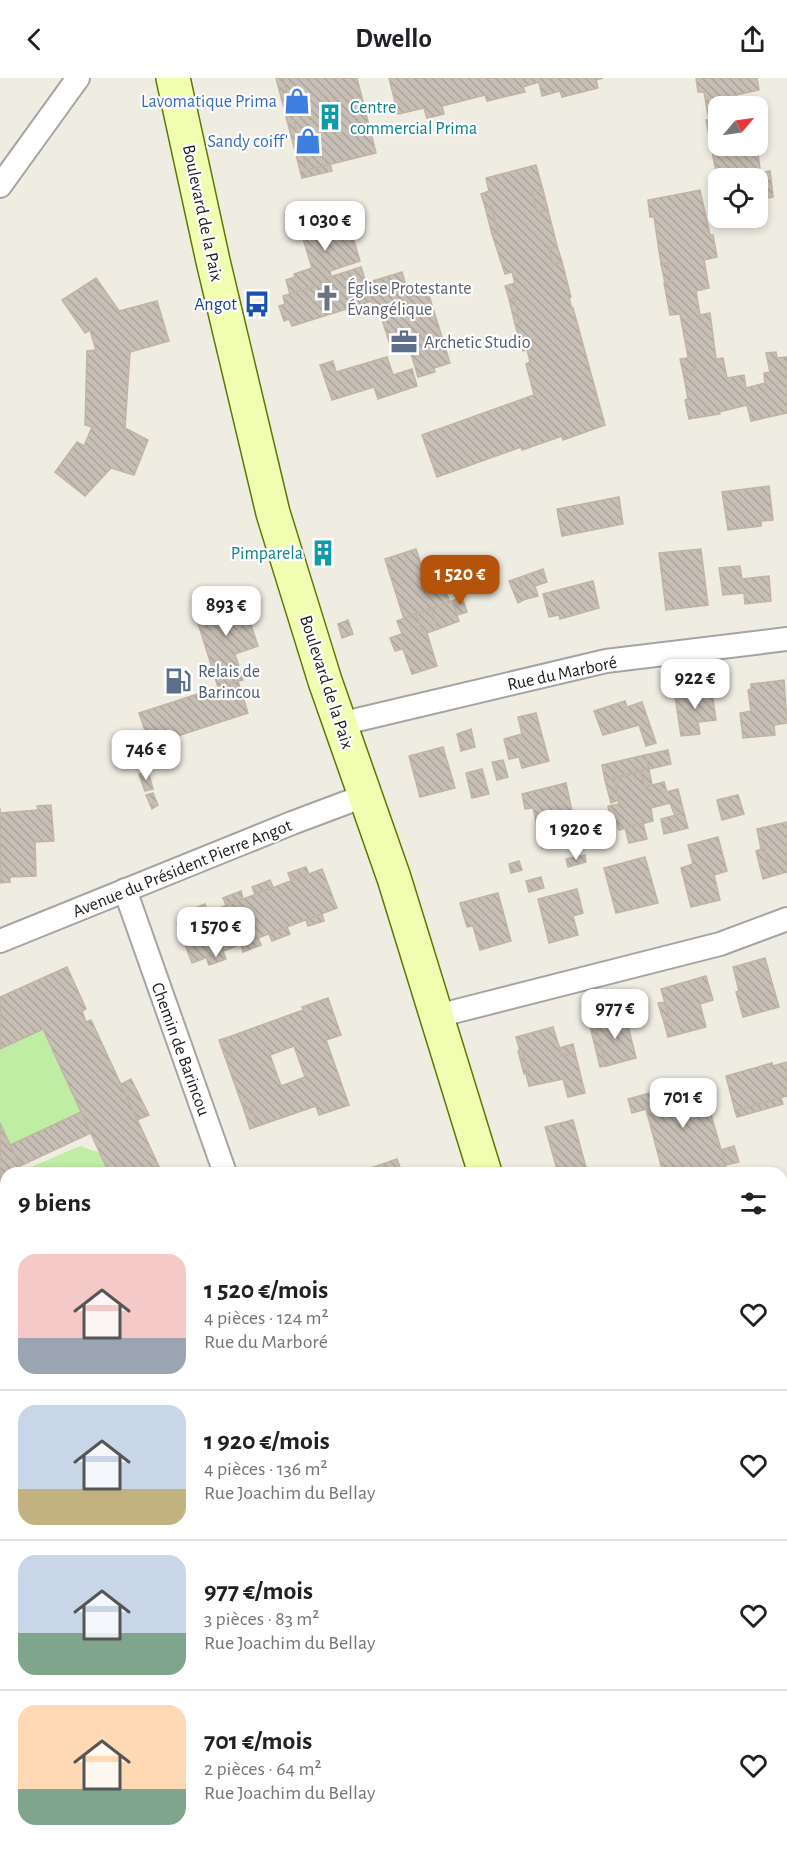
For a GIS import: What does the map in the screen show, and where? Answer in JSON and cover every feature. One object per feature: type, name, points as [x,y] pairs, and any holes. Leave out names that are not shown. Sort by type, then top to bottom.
[{"type":"main road","name":"Boulevard de la Paix","points":[[174,78],[213,261],[273,513],[322,671],[394,878],[483,1167]]},
{"type":"street","points":[[0,186],[78,78]]},
{"type":"street","name":"Rue du Marboré","points":[[340,724],[606,661],[787,639]]},
{"type":"street","name":"Avenue du Président Pierre Angot","points":[[0,941],[364,796]]},
{"type":"street","name":"Chemin de Barincou","points":[[125,890],[222,1164]]},
{"type":"street","points":[[437,1016],[720,944],[787,919]]},
{"type":"green space","points":[[43,1029],[81,1112],[10,1145],[0,1123],[0,1049]]},
{"type":"green space","points":[[80,1146],[100,1153],[106,1167],[31,1167]]},
{"type":"building","points":[[276,78],[283,78],[307,170],[330,164],[332,171],[302,178]]},
{"type":"building","name":"Centre commercial Prima","points":[[283,78],[357,78],[376,153],[307,170]]},
{"type":"building","points":[[389,78],[603,78],[596,80],[598,88],[562,97],[560,91],[542,96],[539,82],[523,87],[525,92],[487,101],[485,95],[442,106],[444,114],[427,118],[424,108],[398,114]]},
{"type":"building","points":[[696,78],[757,78],[759,90],[736,96],[708,96],[708,114],[704,92],[698,92]]},
{"type":"building","points":[[713,156],[758,156],[760,168],[715,168]]},
{"type":"building","points":[[536,165],[543,190],[532,192],[537,212],[548,210],[557,246],[549,249],[553,264],[562,262],[571,297],[569,298],[605,425],[563,440],[562,436],[522,450],[521,447],[437,477],[422,435],[534,395],[526,364],[530,362],[527,349],[523,351],[515,324],[520,323],[514,298],[509,299],[505,286],[515,283],[512,272],[505,274],[492,234],[498,232],[491,206],[485,207],[481,194],[489,191],[486,178]]},
{"type":"building","points":[[768,171],[770,171],[773,197],[768,198]]},
{"type":"building","points":[[543,190],[548,210],[537,212],[532,192]]},
{"type":"building","points":[[700,190],[717,257],[704,260],[709,288],[696,291],[700,315],[710,313],[716,359],[723,358],[727,378],[744,375],[746,388],[765,383],[764,373],[770,372],[766,353],[776,352],[777,358],[787,357],[787,413],[751,421],[747,405],[719,412],[720,414],[689,419],[683,372],[696,369],[693,357],[688,357],[680,314],[670,315],[664,283],[671,282],[668,263],[661,264],[654,217],[650,217],[648,200]]},
{"type":"building","points":[[491,206],[498,232],[492,234],[485,207]]},
{"type":"building","points":[[332,215],[333,219],[346,215],[360,261],[330,271],[332,281],[290,294],[286,280],[295,277],[294,274],[312,268],[300,229],[312,225],[311,222]]},
{"type":"building","points":[[557,246],[562,262],[553,264],[549,249]]},
{"type":"building","points":[[668,263],[671,282],[665,283],[661,264]]},
{"type":"building","name":"Église Protestante Évangélique","points":[[361,267],[372,301],[292,326],[289,319],[284,321],[279,306],[285,304],[283,296],[332,281],[330,277]]},
{"type":"building","points":[[402,272],[409,297],[428,292],[450,363],[434,368],[435,372],[418,377],[410,350],[393,354],[378,307],[374,308],[366,283]]},
{"type":"building","points":[[96,278],[119,311],[157,301],[169,341],[130,352],[125,428],[148,440],[134,475],[111,468],[85,496],[55,472],[77,442],[84,446],[92,427],[85,425],[87,351],[96,350],[90,330],[85,333],[62,300]]},
{"type":"building","points":[[514,298],[520,323],[515,324],[509,299]]},
{"type":"building","points":[[387,357],[393,375],[412,369],[417,386],[378,399],[374,387],[332,400],[320,365],[333,361],[336,372]]},
{"type":"building","points":[[693,357],[696,369],[683,372],[680,359]]},
{"type":"building","points":[[769,486],[773,520],[761,521],[761,526],[728,530],[722,492]]},
{"type":"building","points":[[619,497],[623,524],[562,536],[557,509]]},
{"type":"building","name":"Pimparela","points":[[324,545],[328,559],[321,561],[317,548]]},
{"type":"building","points":[[416,549],[430,591],[444,586],[450,602],[404,619],[385,559]]},
{"type":"building","points":[[701,549],[708,605],[666,610],[659,553]]},
{"type":"building","points":[[740,566],[742,579],[769,576],[771,601],[745,604],[744,593],[723,595],[719,568]]},
{"type":"building","points":[[543,569],[547,582],[535,586],[538,596],[526,599],[518,578]]},
{"type":"building","points":[[518,578],[526,599],[518,603],[509,581]]},
{"type":"building","points":[[593,581],[599,608],[560,619],[559,615],[549,617],[543,594]]},
{"type":"building","points":[[241,595],[258,646],[235,654],[243,680],[218,687],[194,610]]},
{"type":"building","points":[[462,597],[467,612],[457,615],[452,601]]},
{"type":"building","points":[[452,601],[459,621],[438,629],[431,609]]},
{"type":"building","points":[[431,609],[438,629],[427,633],[426,630],[422,631],[416,614]]},
{"type":"building","points":[[416,614],[422,631],[426,630],[437,666],[412,674],[403,649],[395,651],[390,638],[402,634],[397,621]]},
{"type":"building","points":[[348,620],[353,634],[342,638],[338,624]]},
{"type":"building","points":[[784,680],[787,723],[774,725],[775,735],[743,738],[740,713],[751,711],[748,690],[751,689],[751,684]]},
{"type":"building","points":[[238,681],[248,713],[150,745],[139,713]]},
{"type":"building","points":[[711,685],[716,720],[698,722],[700,734],[681,736],[675,696],[699,692],[699,687]]},
{"type":"building","points":[[625,701],[627,707],[642,702],[656,743],[646,746],[639,725],[603,735],[594,711]]},
{"type":"building","points":[[536,713],[549,761],[522,768],[519,757],[509,759],[504,739],[522,734],[518,717]]},
{"type":"building","points":[[471,729],[475,747],[461,751],[457,734]]},
{"type":"building","points":[[443,747],[455,788],[420,797],[409,756]]},
{"type":"building","points":[[668,750],[671,764],[649,769],[645,755]]},
{"type":"building","points":[[645,755],[649,769],[605,780],[602,765]]},
{"type":"building","points":[[503,760],[508,777],[497,780],[492,762]]},
{"type":"building","points":[[482,769],[489,794],[472,798],[466,773]]},
{"type":"building","points":[[649,769],[652,785],[645,787],[640,772]]},
{"type":"building","points":[[148,772],[153,789],[145,791],[139,774]]},
{"type":"building","points":[[640,772],[645,787],[664,782],[667,792],[678,789],[684,813],[675,816],[670,803],[651,808],[653,821],[619,830],[615,816],[610,817],[608,806],[619,804],[614,778]]},
{"type":"building","points":[[614,778],[619,800],[611,803],[605,780]]},
{"type":"building","points":[[566,783],[572,811],[564,813],[571,840],[542,848],[533,808],[525,809],[522,794]]},
{"type":"building","points":[[153,793],[158,805],[152,809],[146,795]]},
{"type":"building","points":[[738,795],[744,814],[722,820],[717,800]]},
{"type":"building","points":[[51,805],[54,841],[35,842],[36,876],[10,877],[10,882],[0,883],[0,813],[38,810],[37,806]]},
{"type":"building","points":[[684,813],[688,828],[664,834],[661,819]]},
{"type":"building","points":[[787,822],[787,872],[772,876],[764,848],[761,849],[757,829]]},
{"type":"building","points":[[643,823],[647,839],[629,843],[625,828]]},
{"type":"building","points":[[718,837],[727,871],[714,875],[720,900],[691,907],[681,868],[693,864],[688,845]]},
{"type":"building","points":[[764,848],[772,876],[763,879],[756,851]]},
{"type":"building","points":[[585,855],[586,862],[568,867],[566,859]]},
{"type":"building","points":[[645,857],[658,903],[616,913],[604,868]]},
{"type":"building","points":[[519,861],[522,870],[511,873],[509,864]]},
{"type":"building","points":[[306,867],[309,874],[291,881],[288,873]]},
{"type":"building","points":[[322,869],[337,908],[192,963],[177,924]]},
{"type":"building","points":[[541,877],[544,888],[529,892],[526,881]]},
{"type":"building","points":[[270,880],[273,887],[255,894],[252,887]]},
{"type":"building","points":[[577,889],[583,913],[573,916],[578,935],[549,943],[538,899]]},
{"type":"building","points":[[241,891],[243,899],[226,905],[223,898]]},
{"type":"building","points":[[498,893],[511,941],[480,950],[473,926],[467,927],[460,903]]},
{"type":"building","points":[[205,904],[208,912],[191,918],[188,911]]},
{"type":"building","points":[[322,914],[324,921],[308,926],[306,920]]},
{"type":"building","points":[[287,927],[290,934],[272,941],[269,934]]},
{"type":"building","points":[[258,938],[261,945],[243,952],[241,945]]},
{"type":"building","points":[[223,951],[226,959],[209,965],[206,957]]},
{"type":"building","points":[[765,958],[779,1007],[743,1017],[736,992],[739,991],[733,967]]},
{"type":"building","points":[[67,967],[86,1009],[82,1011],[86,1022],[91,1020],[159,1167],[106,1167],[43,1029],[0,1049],[0,997]]},
{"type":"building","points":[[706,976],[713,1000],[700,1004],[706,1027],[668,1037],[664,1022],[670,1020],[661,989]]},
{"type":"building","points":[[328,998],[341,1035],[326,1040],[349,1105],[319,1115],[316,1106],[258,1126],[251,1108],[244,1110],[225,1057],[232,1055],[226,1038],[303,1010],[302,1007]],"holes":[[[294,1046],[305,1077],[281,1086],[270,1055]]]},
{"type":"building","points":[[665,1002],[670,1020],[664,1022],[658,1003]]},
{"type":"building","points":[[624,1008],[625,1014],[595,1021],[606,1066],[600,1067],[588,1018]]},
{"type":"building","points":[[625,1014],[636,1058],[606,1066],[595,1021]]},
{"type":"building","points":[[553,1027],[562,1056],[575,1053],[585,1093],[568,1097],[563,1079],[529,1086],[526,1074],[529,1073],[516,1037]]},
{"type":"building","points":[[226,1038],[232,1055],[225,1057],[219,1040]]},
{"type":"building","points":[[573,1044],[575,1053],[562,1056],[559,1048]]},
{"type":"building","points":[[522,1050],[529,1073],[524,1074],[518,1051]]},
{"type":"building","points":[[787,1062],[787,1096],[735,1111],[726,1076],[772,1063],[773,1066]]},
{"type":"building","points":[[131,1079],[149,1115],[137,1120],[121,1084]]},
{"type":"building","points":[[701,1079],[726,1167],[661,1167],[646,1109],[632,1113],[628,1099]]},
{"type":"building","points":[[781,1098],[783,1104],[737,1117],[735,1111]]},
{"type":"building","points":[[251,1108],[258,1126],[250,1129],[244,1110]]},
{"type":"building","points":[[81,1112],[91,1133],[20,1166],[10,1145]]},
{"type":"building","points":[[573,1120],[586,1167],[556,1167],[545,1127]]},
{"type":"building","points":[[0,1123],[20,1167],[0,1167]]},
{"type":"building","points":[[734,1146],[739,1162],[725,1165],[721,1150]]},
{"type":"building","points":[[397,1159],[400,1167],[374,1167]]},
{"type":"place","name":"Lavomatique Prima","points":[[297,101]]},
{"type":"place","name":"Centre commercial Prima","points":[[330,117]]},
{"type":"place","name":"Sandy coiff'","points":[[308,141]]},
{"type":"place","name":"Église Protestante Évangélique","points":[[327,298]]},
{"type":"place","name":"Angot","points":[[257,304]]},
{"type":"place","name":"Archetic Studio","points":[[404,342]]},
{"type":"place","name":"Pimparela","points":[[323,553]]},
{"type":"place","name":"Relais de Barincou","points":[[178,681]]}]
